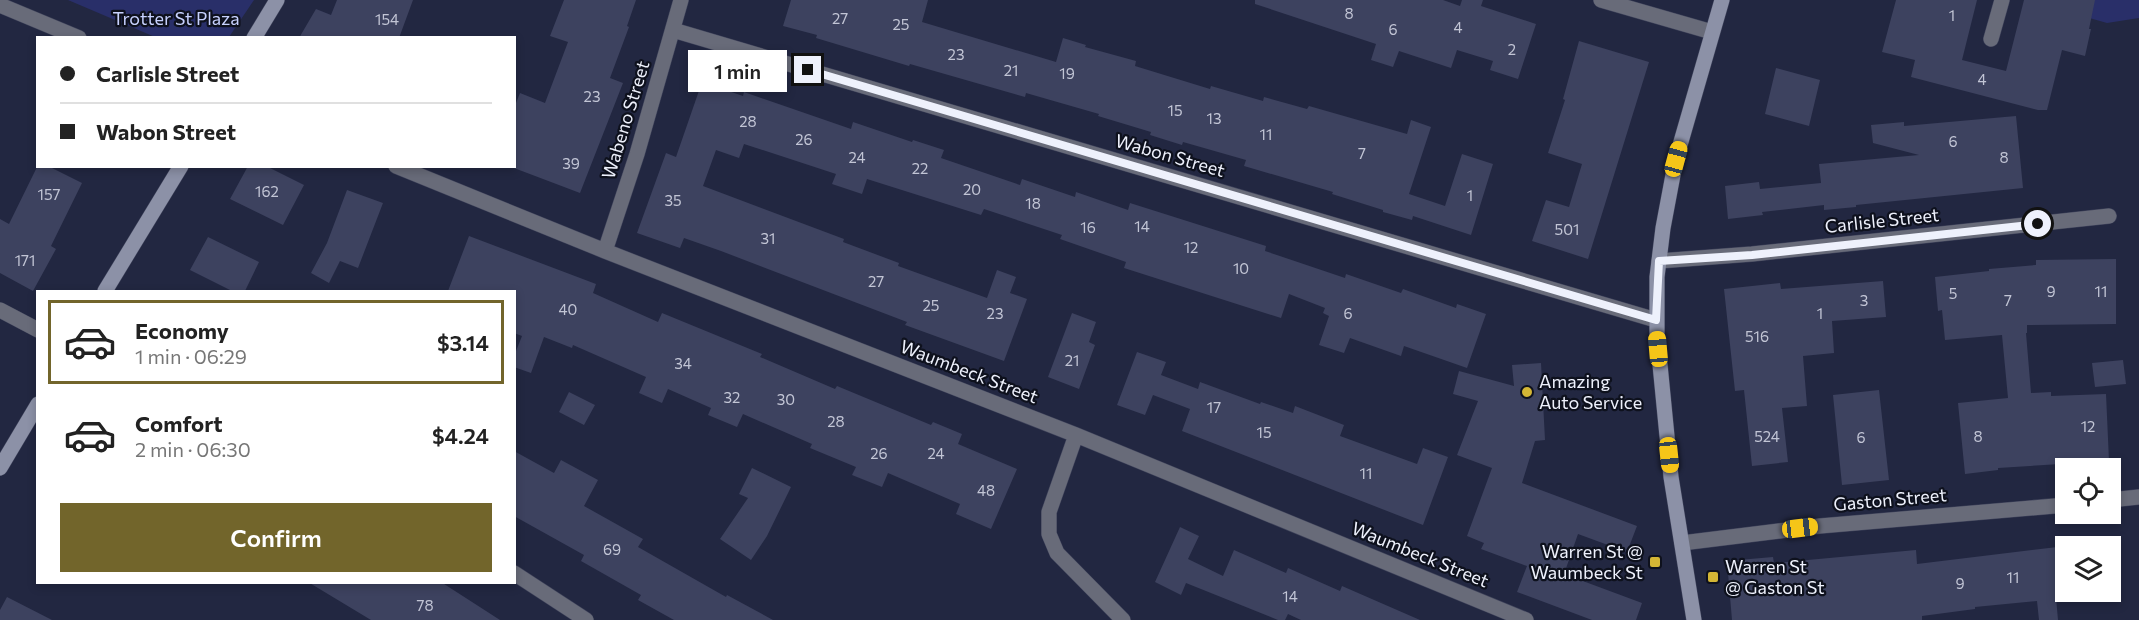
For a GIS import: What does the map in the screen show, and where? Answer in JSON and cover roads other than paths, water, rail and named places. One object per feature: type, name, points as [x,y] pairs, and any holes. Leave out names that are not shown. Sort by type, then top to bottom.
[{"type":"main road","points":[[255,36],[277,0]]},
{"type":"main road","points":[[1694,620],[1671,477],[1656,320],[1659,261],[1669,192],[1676,159],[1722,0]]},
{"type":"main road","points":[[106,290],[179,168]]},
{"type":"main road","points":[[0,468],[36,407]]},
{"type":"street","name":"Wabeno Street","points":[[605,251],[637,154],[681,0]]},
{"type":"street","points":[[1601,0],[1712,32]]},
{"type":"street","points":[[1991,39],[2002,0]]},
{"type":"street","points":[[0,5],[74,36]]},
{"type":"street","name":"Wabon Street","points":[[673,30],[1656,320]]},
{"type":"street","name":"Waumbeck Street","points":[[401,168],[605,251],[1076,435],[1526,620]]},
{"type":"street","name":"Carlisle Street","points":[[1659,261],[1752,255],[2109,216]]},
{"type":"street","points":[[0,309],[36,329]]},
{"type":"street","points":[[1076,435],[1049,512],[1049,534],[1057,553],[1123,620]]},
{"type":"street","points":[[2121,499],[2139,497]]},
{"type":"street","name":"Gaston Street","points":[[1682,543],[1820,526],[2055,506]]},
{"type":"street","points":[[516,574],[586,620]]},
{"type":"place","name":"Amazing Auto Service","points":[[1527,392]]},
{"type":"place","name":"Warren St @ Waumbeck St","points":[[1655,562]]},
{"type":"place","name":"Warren St @ Gaston St","points":[[1713,577]]},
{"type":"park label","name":"Trotter St Plaza","points":[[176,19]]}]
